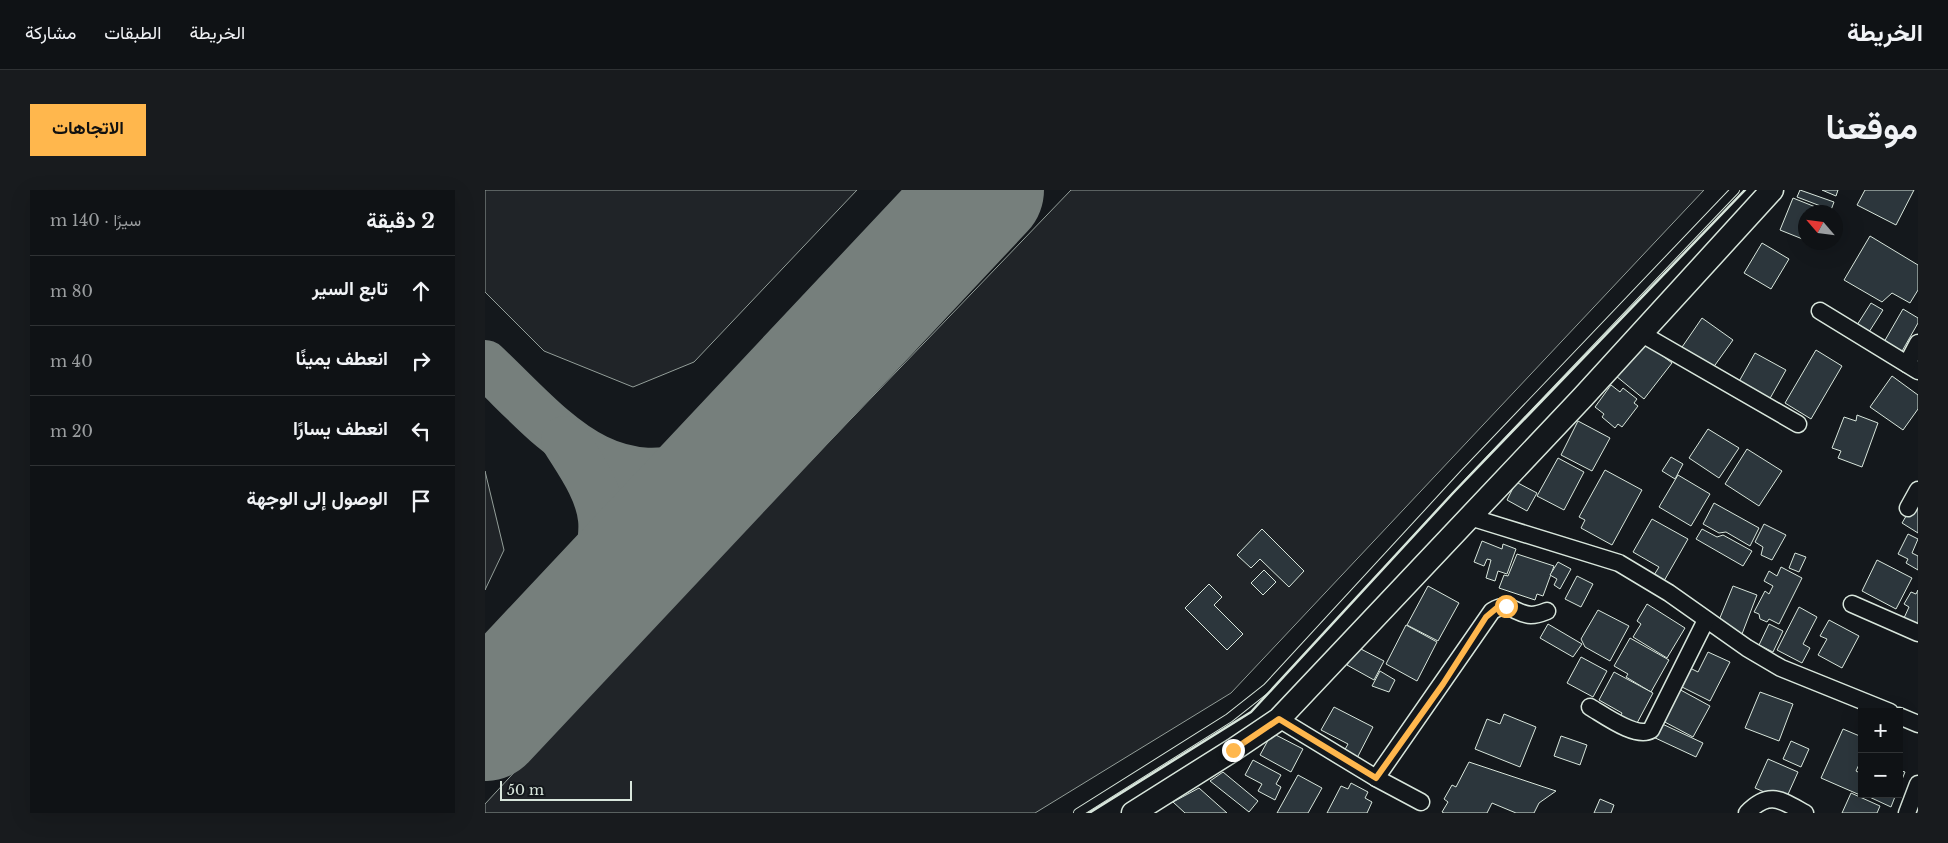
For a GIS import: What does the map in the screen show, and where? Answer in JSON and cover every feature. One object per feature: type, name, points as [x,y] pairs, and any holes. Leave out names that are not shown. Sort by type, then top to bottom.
[{"type":"main road","points":[[1133,813],[1279,719],[1642,334],[1772,190]]},
{"type":"street","points":[[1820,311],[1912,368],[1918,342]]},
{"type":"street","points":[[1642,334],[1798,424]]},
{"type":"street","points":[[1908,508],[1918,490]]},
{"type":"street","points":[[1470,517],[1581,549],[1619,563],[1669,593],[1747,648],[1781,668],[1880,708]]},
{"type":"street","points":[[1852,604],[1918,633]]},
{"type":"street","points":[[1376,778],[1492,611],[1499,606],[1506,606],[1531,615],[1547,611]]},
{"type":"street","points":[[1590,707],[1636,732],[1645,733],[1651,730],[1706,620]]},
{"type":"street","points":[[1903,718],[1918,724]]},
{"type":"street","points":[[1279,719],[1376,778],[1421,802]]},
{"type":"street","points":[[1907,813],[1918,784]]},
{"type":"street","points":[[1747,813],[1762,800],[1769,799],[1783,801],[1805,813]]},
{"type":"lane","points":[[1078,813],[1229,718],[1267,688],[1465,472],[1735,190]]},
{"type":"shaded area","points":[[485,190],[857,190],[694,362],[633,387],[544,351],[485,292]]},
{"type":"shaded area","points":[[1071,190],[1704,190],[1231,693],[1035,813],[485,813],[485,804],[581,700]]},
{"type":"shaded area","points":[[485,471],[504,550],[485,590]]},
{"type":"building","points":[[1800,190],[1834,202],[1833,205],[1818,205],[1797,197]]},
{"type":"building","points":[[1822,190],[1838,190],[1836,196]]},
{"type":"building","points":[[1865,190],[1914,190],[1896,225],[1857,205]]},
{"type":"building","points":[[1793,198],[1810,205],[1798,205],[1798,237],[1780,230]]},
{"type":"building","points":[[1870,236],[1918,265],[1918,290],[1910,303],[1892,293],[1882,302],[1844,280]]},
{"type":"building","points":[[1762,243],[1789,259],[1771,289],[1744,273]]},
{"type":"building","points":[[1871,303],[1883,310],[1869,332],[1857,325]]},
{"type":"building","points":[[1903,309],[1918,318],[1918,323],[1901,353],[1884,342]]},
{"type":"building","points":[[1702,318],[1733,340],[1710,372],[1680,350]]},
{"type":"building","points":[[1643,341],[1672,363],[1644,399],[1616,376]]},
{"type":"building","points":[[1816,350],[1842,366],[1811,419],[1785,403]]},
{"type":"building","points":[[1755,353],[1786,370],[1768,402],[1737,385]]},
{"type":"building","points":[[1892,376],[1918,395],[1918,409],[1903,430],[1870,407]]},
{"type":"building","points":[[1611,385],[1620,392],[1623,388],[1637,399],[1634,403],[1638,406],[1622,427],[1618,424],[1615,428],[1602,417],[1604,414],[1595,407]]},
{"type":"building","points":[[1857,415],[1878,423],[1862,467],[1838,458],[1841,451],[1832,448],[1844,417],[1856,421]]},
{"type":"building","points":[[1578,421],[1610,438],[1592,471],[1561,455]]},
{"type":"building","points":[[1708,429],[1739,448],[1719,478],[1689,458]]},
{"type":"building","points":[[1747,449],[1782,471],[1759,506],[1725,484]]},
{"type":"building","points":[[1671,457],[1683,464],[1675,479],[1662,471]]},
{"type":"building","points":[[1558,458],[1584,472],[1564,510],[1537,496]]},
{"type":"building","points":[[1605,470],[1642,490],[1612,545],[1581,528],[1585,520],[1579,517]]},
{"type":"building","points":[[1678,475],[1710,494],[1691,526],[1659,507]]},
{"type":"building","points":[[1516,482],[1537,493],[1527,511],[1507,500]]},
{"type":"building","points":[[1918,496],[1918,533],[1902,523]]},
{"type":"building","points":[[1714,503],[1759,528],[1750,546],[1726,532],[1719,533],[1703,524]]},
{"type":"building","points":[[1652,519],[1688,539],[1664,581],[1654,575],[1659,567],[1633,552]]},
{"type":"building","points":[[1764,524],[1786,535],[1772,560],[1761,555],[1763,547],[1755,542]]},
{"type":"building","points":[[1262,529],[1304,571],[1289,587],[1260,559],[1251,568],[1237,555]]},
{"type":"building","points":[[1702,529],[1717,537],[1723,535],[1752,551],[1743,566],[1696,539]]},
{"type":"building","points":[[1908,534],[1918,539],[1912,553],[1918,556],[1918,570],[1906,563],[1908,559],[1898,554]]},
{"type":"building","points":[[1482,541],[1502,549],[1503,544],[1516,549],[1507,574],[1498,571],[1495,581],[1486,578],[1491,560],[1487,559],[1484,566],[1474,562]]},
{"type":"building","points":[[1795,553],[1806,557],[1799,572],[1789,568]]},
{"type":"building","points":[[1517,554],[1554,566],[1543,596],[1537,594],[1535,600],[1499,588],[1504,575],[1508,576]]},
{"type":"building","points":[[1877,560],[1912,578],[1896,609],[1862,591]]},
{"type":"building","points":[[1558,562],[1571,569],[1560,589],[1554,585],[1557,579],[1550,575]]},
{"type":"building","points":[[1781,567],[1802,578],[1779,624],[1769,619],[1767,622],[1760,619],[1759,614],[1754,612],[1765,591],[1769,594],[1773,586],[1764,581],[1769,571],[1777,576]]},
{"type":"building","points":[[1264,570],[1276,582],[1263,595],[1251,583]]},
{"type":"building","points":[[1577,576],[1593,584],[1581,607],[1565,599]]},
{"type":"building","points":[[1209,584],[1222,597],[1214,605],[1243,634],[1227,650],[1185,608]]},
{"type":"building","points":[[1428,586],[1459,603],[1438,641],[1407,625]]},
{"type":"building","points":[[1733,586],[1757,595],[1742,634],[1717,625]]},
{"type":"building","points":[[1918,590],[1918,626],[1904,618],[1909,607],[1904,604],[1911,592],[1916,594]]},
{"type":"building","points":[[1647,604],[1685,628],[1667,658],[1633,637],[1641,624],[1637,621]]},
{"type":"building","points":[[1799,607],[1817,617],[1803,644],[1810,648],[1802,663],[1777,650]]},
{"type":"building","points":[[1598,610],[1629,626],[1610,661],[1585,647],[1581,639]]},
{"type":"building","points":[[1829,620],[1859,636],[1842,668],[1818,655],[1827,639],[1820,636]]},
{"type":"building","points":[[1548,624],[1582,644],[1573,657],[1540,638]]},
{"type":"building","points":[[1769,624],[1783,631],[1773,652],[1759,645]]},
{"type":"building","points":[[1406,625],[1437,642],[1417,681],[1386,664]]},
{"type":"building","points":[[1630,638],[1669,660],[1651,692],[1626,677],[1628,674],[1614,666]]},
{"type":"building","points":[[1357,647],[1384,661],[1374,680],[1347,665]]},
{"type":"building","points":[[1708,652],[1730,662],[1710,701],[1676,684],[1686,666],[1698,672]]},
{"type":"building","points":[[1581,657],[1607,671],[1593,697],[1567,683]]},
{"type":"building","points":[[1380,671],[1395,680],[1389,692],[1372,686]]},
{"type":"building","points":[[1614,672],[1653,693],[1636,725],[1620,717],[1622,713],[1599,700]]},
{"type":"building","points":[[1677,688],[1710,706],[1693,737],[1661,720]]},
{"type":"building","points":[[1760,692],[1793,704],[1779,741],[1745,728]]},
{"type":"building","points":[[1334,707],[1373,727],[1356,760],[1343,753],[1348,744],[1321,730]]},
{"type":"building","points":[[1504,714],[1536,727],[1520,767],[1475,749],[1487,719],[1500,724]]},
{"type":"building","points":[[1658,722],[1703,743],[1696,757],[1651,736]]},
{"type":"building","points":[[1843,729],[1858,735],[1858,767],[1856,771],[1858,772],[1858,794],[1821,778]]},
{"type":"building","points":[[1272,733],[1303,749],[1291,772],[1260,755]]},
{"type":"building","points":[[1561,736],[1587,745],[1580,765],[1554,756]]},
{"type":"building","points":[[1791,741],[1809,749],[1801,767],[1783,759]]},
{"type":"building","points":[[1768,759],[1798,772],[1785,801],[1755,788]]},
{"type":"building","points":[[1253,760],[1281,775],[1276,784],[1281,787],[1275,800],[1258,791],[1262,784],[1245,775]]},
{"type":"building","points":[[1469,762],[1556,791],[1539,803],[1534,813],[1516,813],[1492,803],[1487,813],[1442,812],[1448,802],[1444,799],[1452,785],[1456,787]]},
{"type":"building","points":[[1223,772],[1258,801],[1249,812],[1210,781]]},
{"type":"building","points":[[1298,775],[1322,788],[1308,813],[1277,813]]},
{"type":"building","points":[[1351,783],[1368,792],[1365,798],[1372,802],[1367,813],[1327,813],[1341,786],[1348,789]]},
{"type":"building","points":[[1199,788],[1227,813],[1185,813],[1173,802]]},
{"type":"building","points":[[1851,793],[1858,796],[1858,798],[1880,806],[1877,813],[1842,813]]},
{"type":"building","points":[[1872,798],[1894,798],[1891,807]]},
{"type":"building","points":[[1600,799],[1614,805],[1611,813],[1594,813]]},
{"type":"taxiway","points":[[485,364],[557,432],[583,451],[610,464],[639,471],[672,470],[708,460],[757,432]]},
{"type":"taxiway","points":[[565,440],[593,488],[602,519],[602,540],[589,611]]},
{"type":"runway","points":[[485,721],[984,190]]},
{"type":"wall","points":[[1089,813],[1251,712],[1453,493],[1745,190]]},
{"type":"route","points":[[1233,750],[1279,719],[1376,778],[1443,684],[1486,617],[1499,606],[1506,606]]}]
